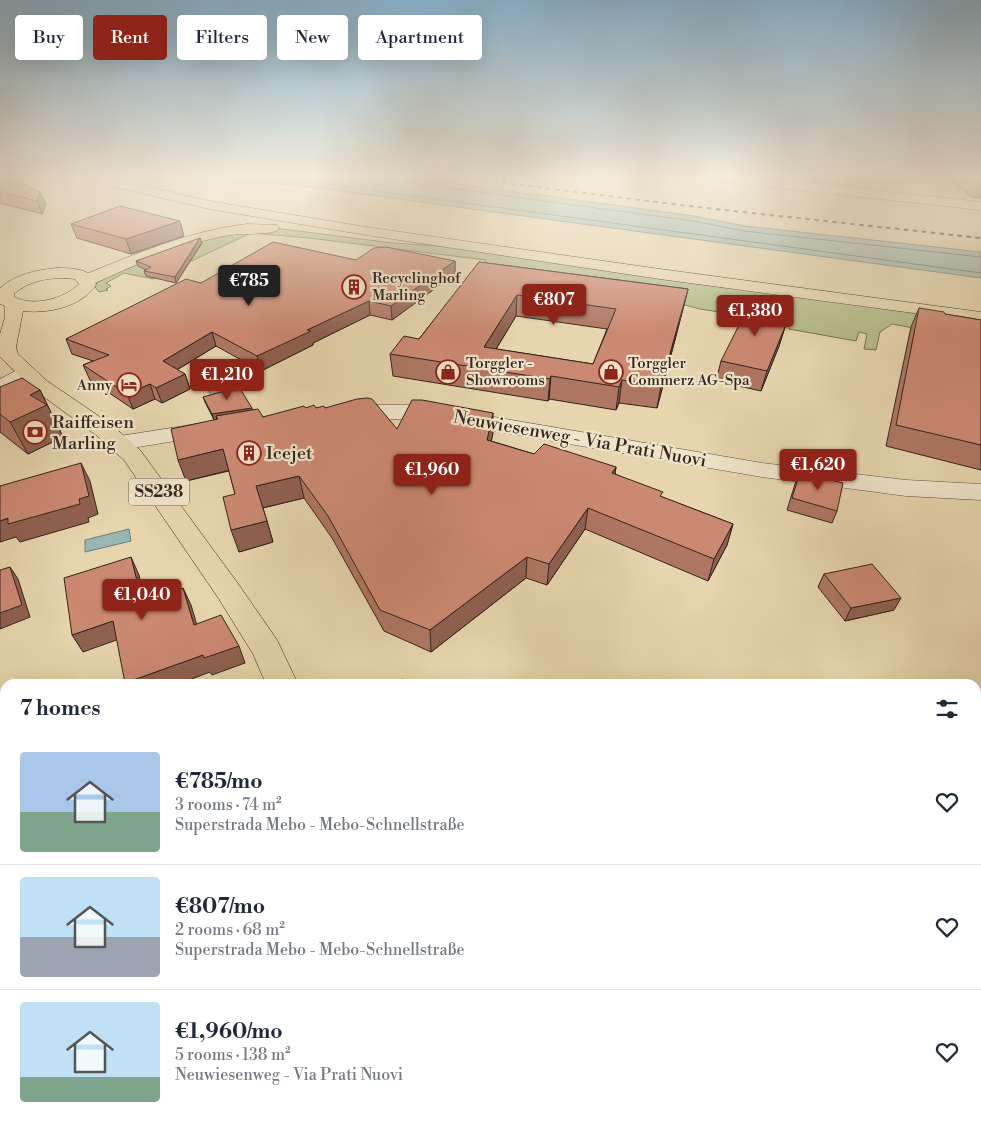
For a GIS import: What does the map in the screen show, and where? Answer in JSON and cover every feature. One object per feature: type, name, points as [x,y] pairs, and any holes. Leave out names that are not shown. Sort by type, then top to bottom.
[{"type":"main road","points":[[82,277],[150,250],[174,236],[179,227]]},
{"type":"main road","points":[[345,227],[981,317]]},
{"type":"main road","points":[[395,227],[758,278],[981,306]]},
{"type":"main road","points":[[5,291],[15,284],[33,277],[57,273],[82,277],[199,235],[242,228],[282,229],[393,243],[503,250]]},
{"type":"main road","points":[[11,333],[41,310],[77,295],[84,290],[88,285],[82,277]]},
{"type":"main road","points":[[5,291],[38,306],[53,304]]},
{"type":"main road","name":"SS238","points":[[5,291],[16,309],[6,346],[9,356],[26,373],[120,444],[142,468],[229,592],[266,649],[280,679]]},
{"type":"street","points":[[0,395],[7,384],[26,373]]},
{"type":"street","name":"Neuwiesenweg - Via Prati Nuovi","points":[[326,413],[371,410],[424,412],[762,470],[906,488],[981,492]]},
{"type":"street","points":[[120,444],[142,438],[227,427]]},
{"type":"green space","points":[[255,228],[282,229],[393,243],[503,250],[941,316],[935,332],[892,324],[880,332],[876,350],[864,349],[867,334],[859,332],[856,341],[789,329],[785,321],[744,312],[740,318],[731,316],[731,314],[700,309],[670,301],[469,274],[486,260],[309,238],[251,233],[153,279],[124,273],[106,283],[111,286],[106,289],[108,290],[99,292],[95,287],[97,282],[166,250]]},
{"type":"water","points":[[608,227],[758,227],[981,252],[981,278]]},
{"type":"water","points":[[221,375],[229,392],[211,396],[203,380]]},
{"type":"water","points":[[129,529],[131,541],[85,552],[85,540]]},
{"type":"building","points":[[84,227],[161,227],[126,239]]},
{"type":"building","points":[[200,238],[175,277],[144,271],[151,267],[136,261]]},
{"type":"building","points":[[273,242],[356,260],[374,248],[386,247],[455,261],[391,306],[369,301],[257,356],[212,332],[163,361],[185,374],[156,388],[150,384],[127,394],[83,365],[109,355],[66,339],[186,279],[201,283]]},
{"type":"building","points":[[479,262],[688,289],[661,386],[622,380],[619,387],[551,376],[550,379],[390,354],[404,336],[419,339]],"holes":[[[517,295],[616,309],[593,364],[484,347]]]},
{"type":"building","points":[[754,295],[775,299],[765,323],[785,327],[767,371],[721,361]]},
{"type":"building","points":[[919,308],[981,320],[981,445],[896,425]]},
{"type":"building","points":[[22,378],[40,390],[30,395],[47,405],[10,422],[0,414],[0,387]]},
{"type":"building","points":[[239,387],[252,408],[212,414],[203,397]]},
{"type":"building","points":[[357,399],[372,399],[397,429],[412,400],[422,400],[493,413],[487,440],[534,454],[544,444],[616,467],[612,473],[663,492],[660,496],[733,524],[714,559],[588,508],[549,564],[527,557],[430,630],[380,610],[328,516],[299,476],[256,486],[267,521],[231,530],[223,497],[235,494],[223,449],[178,460],[171,429],[218,419],[216,416],[258,409],[263,417],[304,406],[306,408],[314,405],[316,408],[324,406],[325,408]]},
{"type":"building","points":[[81,463],[89,496],[79,499],[80,504],[8,524],[8,518],[0,521],[0,486]]},
{"type":"building","points":[[800,472],[843,483],[837,511],[792,498]]},
{"type":"building","points":[[131,557],[142,601],[183,588],[194,625],[221,615],[239,646],[204,658],[203,655],[136,679],[124,679],[113,621],[72,635],[64,578]]},
{"type":"building","points":[[872,564],[901,598],[851,608],[824,574]]},
{"type":"building","points":[[10,567],[22,605],[0,613],[0,570]]},
{"type":"railway","points":[[884,227],[981,238]]},
{"type":"place","name":"Recyclinghof Marling","points":[[354,287]]},
{"type":"place","name":"Torggler - Showrooms","points":[[448,372]]},
{"type":"place","name":"Torggler Commerz AG-Spa","points":[[611,372]]},
{"type":"place","name":"Anny","points":[[129,385]]},
{"type":"place","name":"Raiffeisen Marling","points":[[35,432]]},
{"type":"place","name":"Icejet","points":[[249,453]]}]
